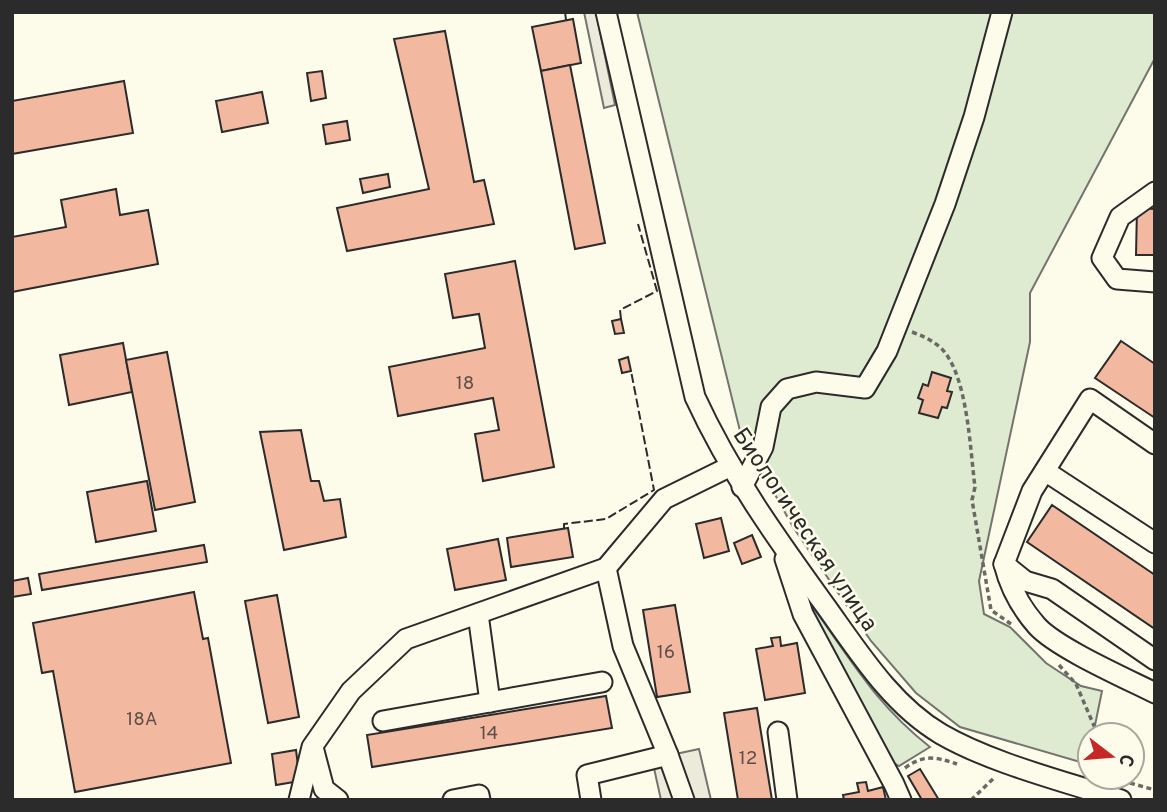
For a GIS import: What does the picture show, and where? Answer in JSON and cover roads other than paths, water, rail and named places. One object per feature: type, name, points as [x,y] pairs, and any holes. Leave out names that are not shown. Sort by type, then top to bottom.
[{"type":"street","name":"Биологическая улица","points":[[606,12],[695,397],[742,487],[875,674],[904,706],[940,734],[987,755],[1076,778]]},
{"type":"street","points":[[742,487],[763,447],[771,407],[787,390],[816,382],[865,388],[887,351],[945,204],[974,117],[1002,12]]},
{"type":"street","points":[[1153,283],[1117,279],[1102,258],[1120,217],[1155,192]]},
{"type":"street","points":[[1155,444],[1090,400],[1032,491],[1004,564],[1010,588],[1038,627],[1068,648],[1155,693]]},
{"type":"street","points":[[299,800],[312,747],[351,691],[406,639],[606,568],[664,499],[731,467]]},
{"type":"street","points":[[1045,471],[1155,543]]},
{"type":"street","points":[[779,541],[803,614],[897,792]]},
{"type":"street","points":[[1004,564],[1025,581],[1052,589],[1155,660]]},
{"type":"street","points":[[606,568],[623,646],[684,800]]},
{"type":"street","points":[[478,614],[490,702]]},
{"type":"street","points":[[383,721],[602,682]]},
{"type":"street","points":[[778,732],[787,800]]},
{"type":"street","points":[[312,747],[324,789],[338,800]]},
{"type":"street","points":[[591,800],[587,775],[668,755]]},
{"type":"street","points":[[453,800],[479,795],[480,800]]}]
